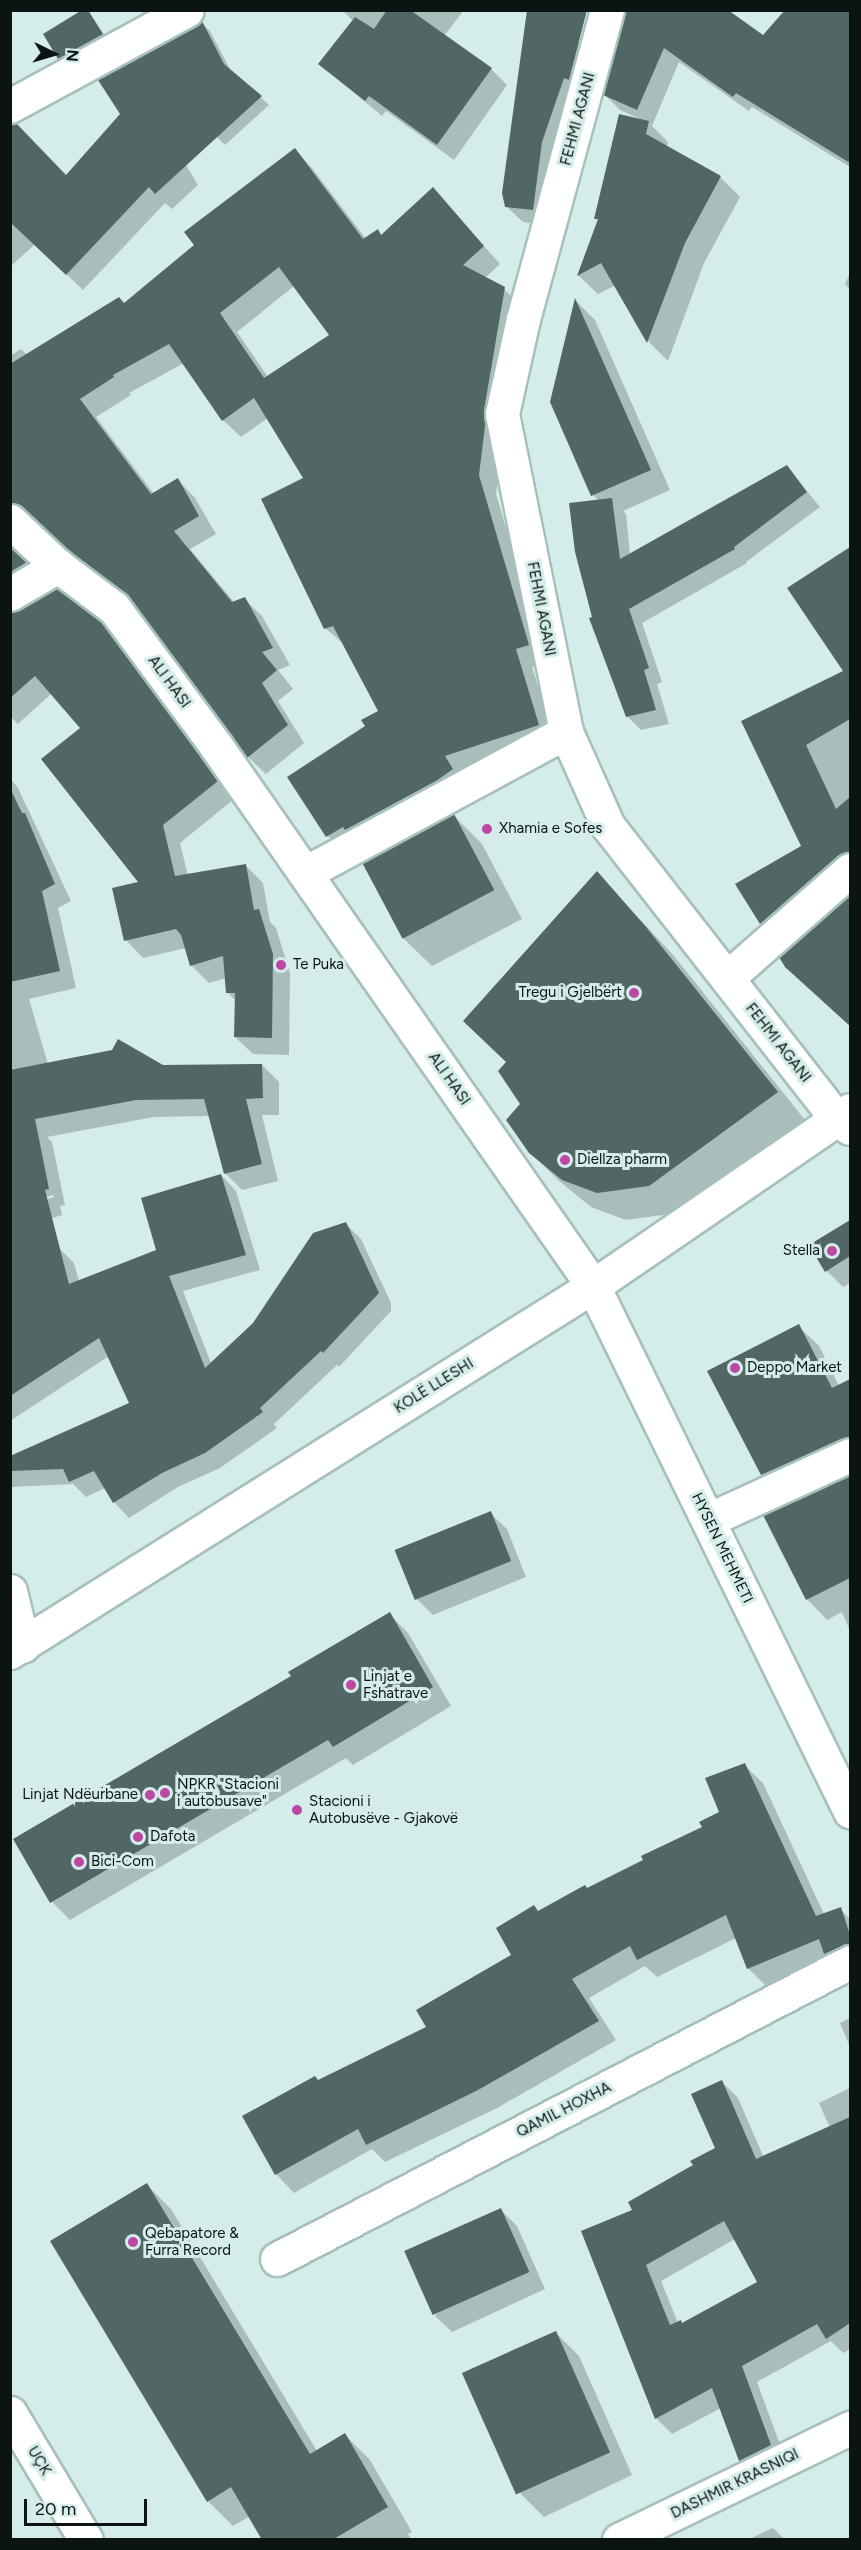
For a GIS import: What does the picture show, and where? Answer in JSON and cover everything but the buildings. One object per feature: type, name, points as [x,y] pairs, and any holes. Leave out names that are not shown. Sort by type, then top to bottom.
[{"type":"street","points":[[10,106],[187,10]]},
{"type":"street","name":"FEHMI AGANI","points":[[607,10],[523,319],[502,414],[566,732],[608,826],[727,978],[846,1119]]},
{"type":"street","name":"ALI HASI","points":[[10,521],[58,566],[114,608],[216,746],[592,1286]]},
{"type":"street","points":[[10,594],[58,566]]},
{"type":"street","points":[[305,873],[566,732]]},
{"type":"street","points":[[727,978],[850,870]]},
{"type":"street","name":"KOLË LLESHI","points":[[17,1648],[592,1286],[846,1119]]},
{"type":"street","name":"HYSEN MEHMETI","points":[[592,1286],[850,1811]]},
{"type":"street","points":[[708,1520],[850,1455]]},
{"type":"street","points":[[10,1591],[17,1648]]},
{"type":"street","name":"QAMIL HOXHA","points":[[277,2259],[850,1962]]},
{"type":"street","name":"UÇK","points":[[10,2413],[86,2540]]},
{"type":"street","name":"DASHMIR KRASNIQI","points":[[619,2540],[850,2428]]},
{"type":"place","name":"Xhamia e Sofes","points":[[487,829]]},
{"type":"place","name":"Te Puka","points":[[281,965]]},
{"type":"place","name":"Tregu i Gjelbërt","points":[[634,993]]},
{"type":"place","name":"Diellza pharm","points":[[565,1160]]},
{"type":"place","name":"Stella","points":[[832,1251]]},
{"type":"place","name":"Deppo Market","points":[[735,1368]]},
{"type":"place","name":"Linjat e Fshatrave","points":[[351,1685]]},
{"type":"place","name":"NPKR \"Stacioni i autobusave\"","points":[[165,1793]]},
{"type":"place","name":"Linjat Ndëurbane","points":[[150,1795]]},
{"type":"place","name":"Stacioni i Autobusëve - Gjakovë","points":[[297,1810]]},
{"type":"place","name":"Dafota","points":[[138,1837]]},
{"type":"place","name":"Bici-Com","points":[[79,1862]]},
{"type":"place","name":"Qebapatore & Furra Record","points":[[133,2242]]}]
